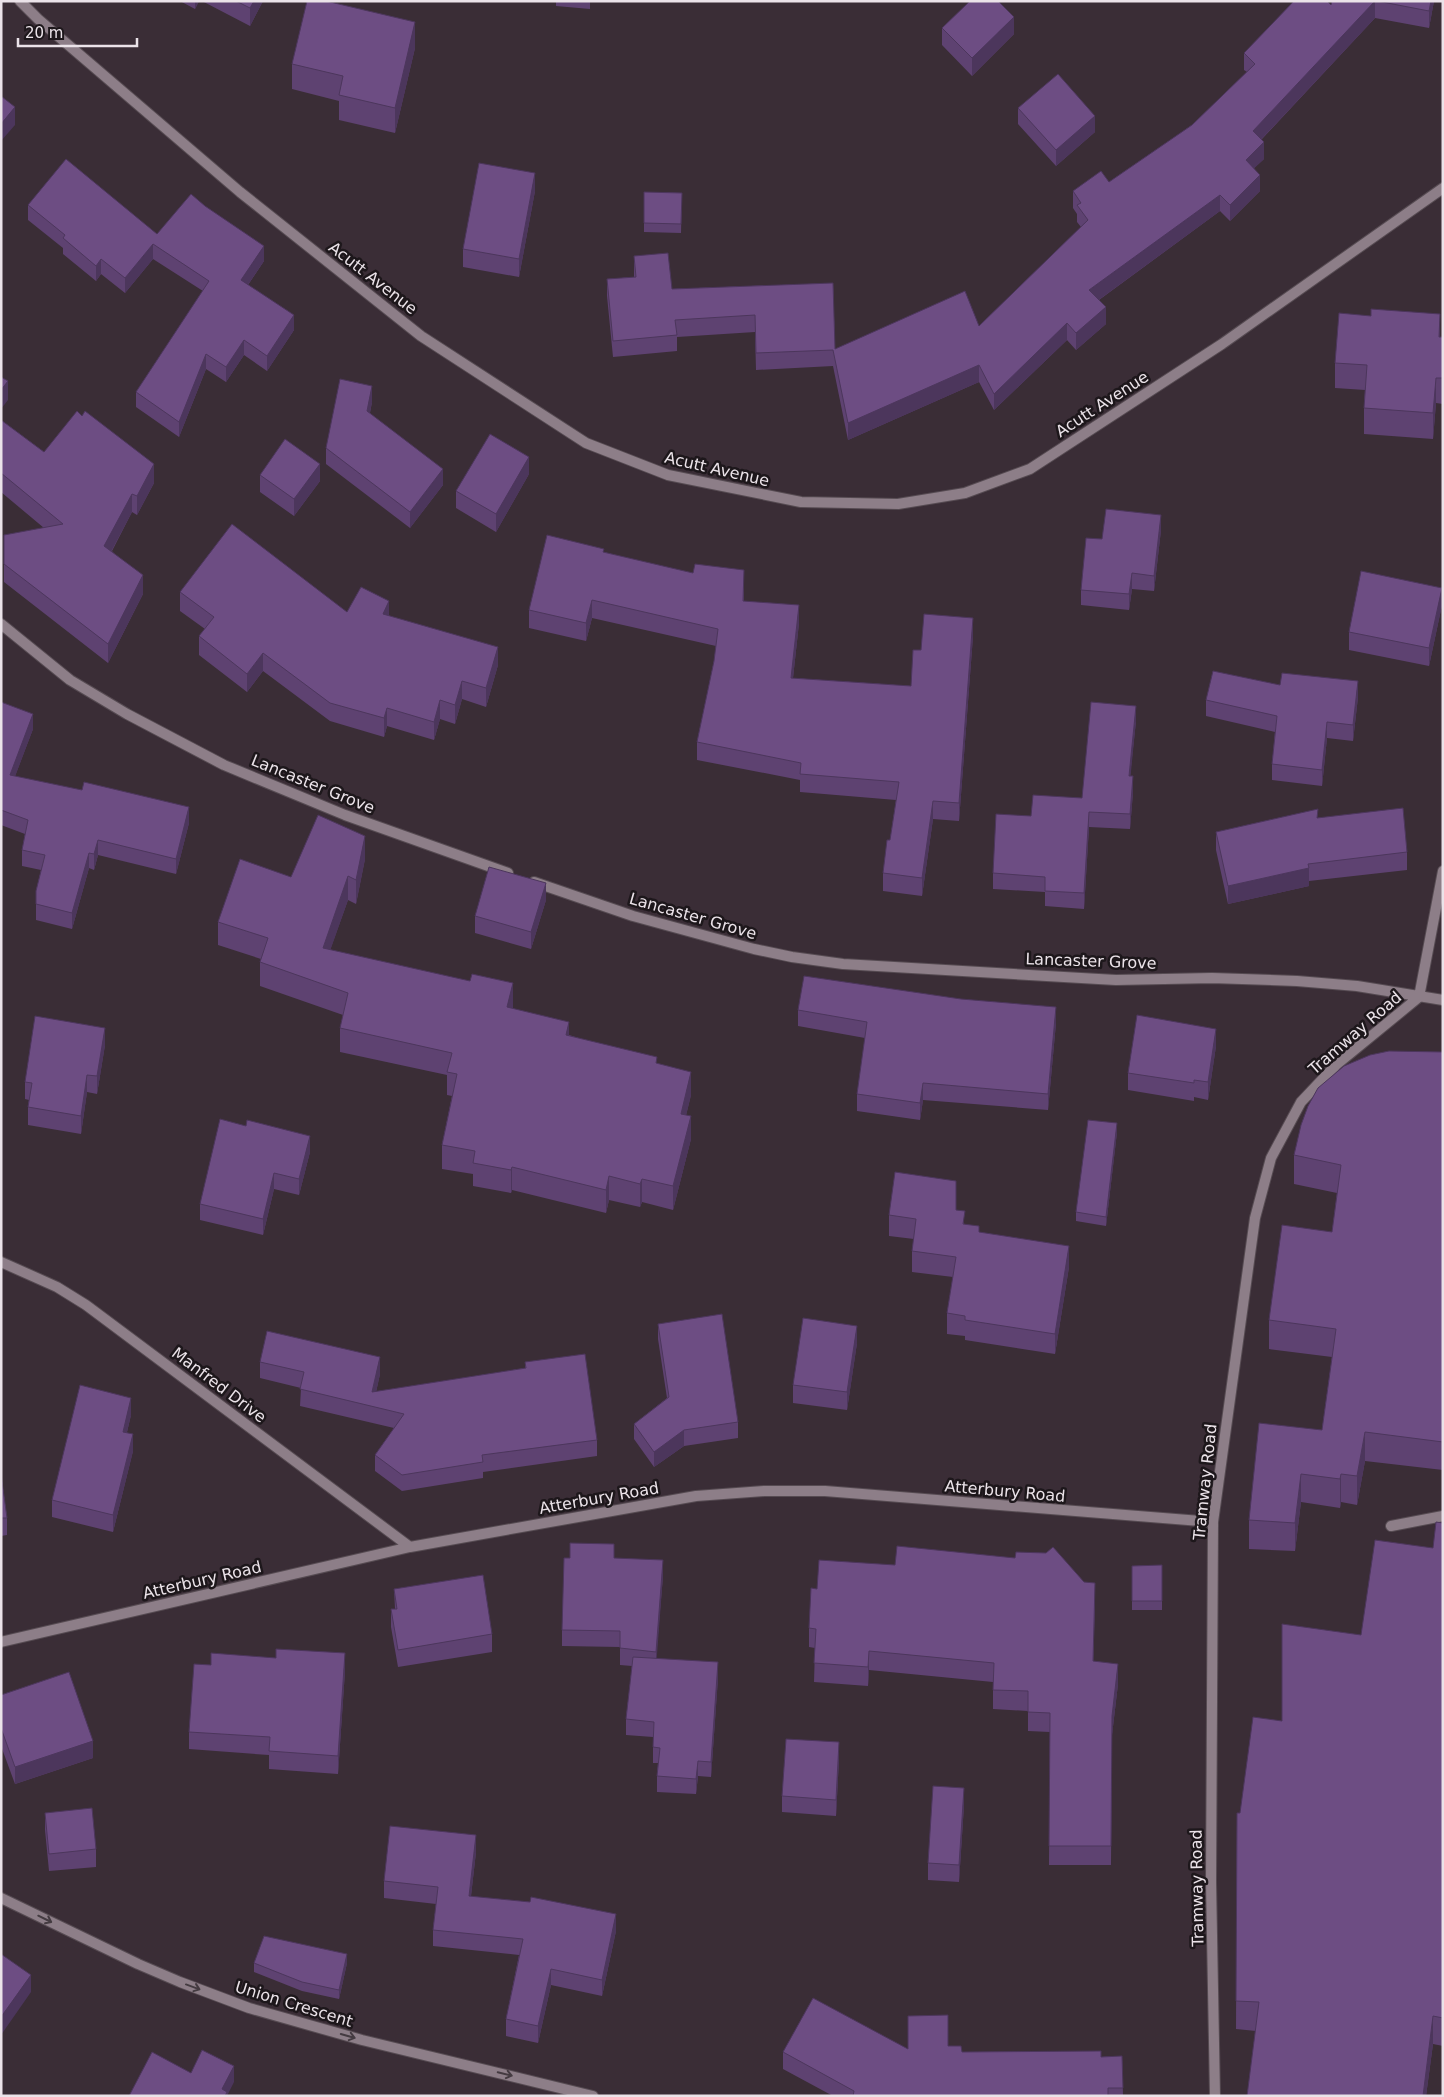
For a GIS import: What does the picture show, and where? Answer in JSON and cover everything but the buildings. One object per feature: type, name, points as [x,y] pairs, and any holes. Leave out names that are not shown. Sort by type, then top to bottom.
[{"type":"street","name":"Acutt Avenue","points":[[20,1],[38,19],[240,192],[422,336],[586,443],[668,475],[801,502],[898,504],[966,493],[1030,469],[1222,344],[1443,188]]},
{"type":"street","name":"Lancaster Grove","points":[[1,624],[70,680],[127,714],[224,765],[345,815],[521,878],[675,928],[792,957],[843,964],[1116,980],[1212,978],[1297,981],[1357,986],[1443,1000]]},
{"type":"street","points":[[1419,997],[1443,871]]},
{"type":"street","name":"Tramway Road","points":[[1215,2096],[1211,1882],[1213,1522],[1255,1218],[1271,1158],[1301,1102],[1336,1065],[1419,997]]},
{"type":"street","name":"Manfred Drive","points":[[1,1262],[57,1287],[86,1306],[410,1547]]},
{"type":"street","name":"Atterbury Road","points":[[1,1642],[410,1547],[696,1496],[764,1491],[825,1491],[1213,1522]]},
{"type":"street","points":[[1390,1526],[1443,1516]]},
{"type":"street","name":"Union Crescent","points":[[1,1898],[146,1968],[249,2008],[362,2040],[593,2096]]}]
